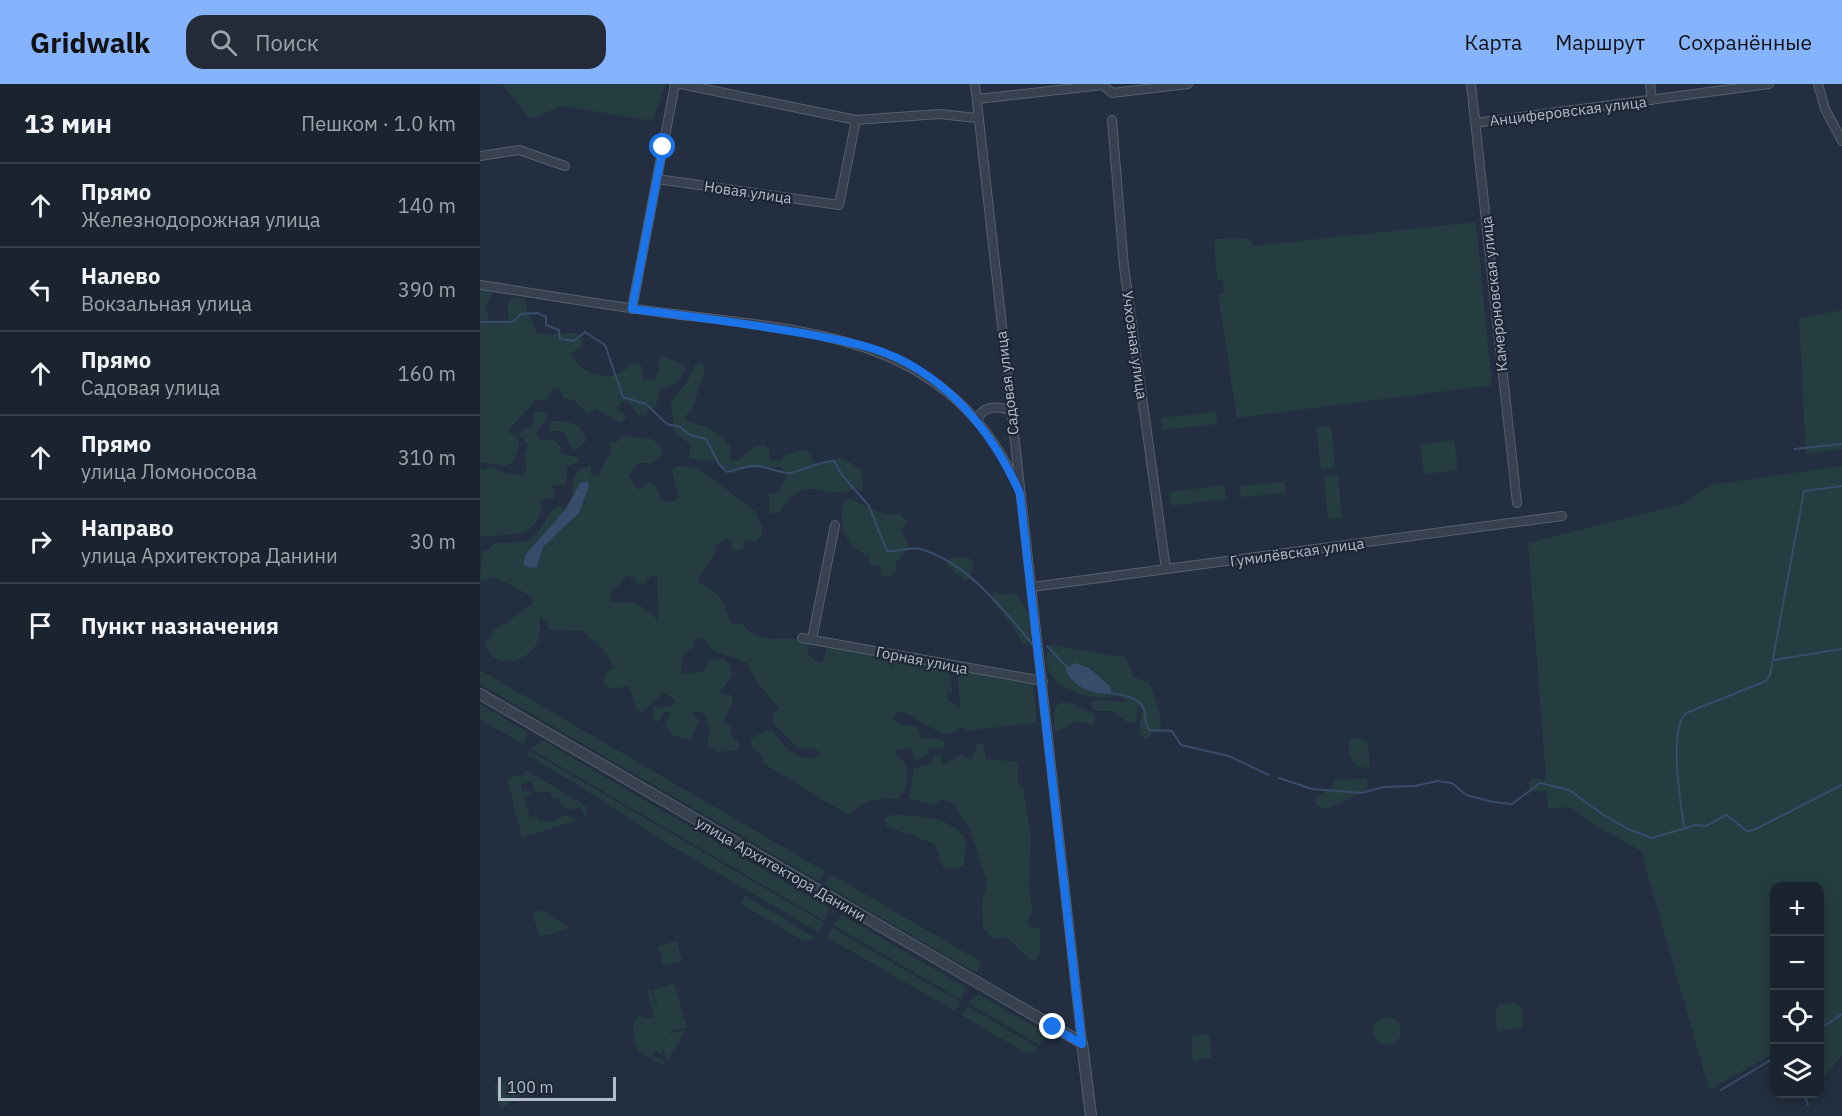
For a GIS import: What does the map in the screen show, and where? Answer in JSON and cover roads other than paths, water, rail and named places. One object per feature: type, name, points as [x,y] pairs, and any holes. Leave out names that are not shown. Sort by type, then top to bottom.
[{"type":"street","points":[[632,309],[675,84]]},
{"type":"street","points":[[681,84],[856,120],[939,114],[977,118]]},
{"type":"street","name":"Садовая улица","points":[[975,84],[1082,1044]]},
{"type":"street","points":[[976,99],[1104,85],[1112,93],[1188,84]]},
{"type":"street","name":"Камероновская улица","points":[[1471,84],[1517,503]]},
{"type":"street","points":[[1650,84],[1652,100]]},
{"type":"street","name":"Анциферовская улица","points":[[1475,123],[1769,84]]},
{"type":"street","points":[[1818,84],[1825,109],[1842,141]]},
{"type":"street","name":"Новая улица","points":[[657,179],[839,205],[856,120]]},
{"type":"street","name":"Учхозная улица","points":[[1112,120],[1124,267],[1166,569]]},
{"type":"street","points":[[480,156],[519,150],[565,166]]},
{"type":"street","points":[[480,285],[809,334],[872,348],[921,372],[954,397],[977,421],[1004,459],[1020,494]]},
{"type":"street","points":[[977,421],[982,411],[992,407],[1010,410]]},
{"type":"street","name":"Гумилёвская улица","points":[[1032,587],[1562,516]]},
{"type":"street","name":"Горная улица","points":[[835,525],[807,638],[1043,681]]},
{"type":"street","name":"улица Архитектора Данини","points":[[480,694],[1082,1044]]},
{"type":"street","points":[[1082,1044],[1091,1116]]},
{"type":"water","points":[[581,482],[588,482],[589,486],[579,513],[543,547],[537,567],[530,568],[523,564],[526,554],[565,510]]},
{"type":"water","points":[[1075,663],[1089,668],[1111,687],[1111,693],[1098,693],[1077,685],[1066,668]]},
{"type":"waterway","points":[[480,322],[513,322],[521,314],[538,313],[546,317],[546,325],[559,330],[560,339],[574,341],[585,332],[605,345],[623,397],[646,404],[667,424],[680,427],[690,435],[706,439],[719,464],[727,472],[754,466],[790,473],[823,462],[834,461],[842,475],[869,506],[887,551],[920,549],[953,564],[997,603],[1034,646]]},
{"type":"waterway","points":[[1794,449],[1842,444]]},
{"type":"waterway","points":[[1684,828],[1677,768],[1678,734],[1681,721],[1686,713],[1766,681],[1770,675],[1804,491],[1842,486]]},
{"type":"waterway","points":[[1047,646],[1069,669]]},
{"type":"waterway","points":[[1774,660],[1842,649]]},
{"type":"waterway","points":[[1108,693],[1130,697],[1140,703],[1145,712],[1149,730],[1172,731],[1181,745],[1229,756],[1269,775]]},
{"type":"waterway","points":[[1279,778],[1312,789],[1362,793],[1383,787],[1415,786],[1437,781],[1452,783],[1466,795],[1512,804],[1540,783],[1569,790],[1602,814],[1628,829],[1652,838],[1696,825],[1706,826],[1726,815],[1747,831],[1754,830],[1842,785]]},
{"type":"waterway","points":[[1824,1026],[1842,1014]]},
{"type":"waterway","points":[[1721,1090],[1770,1060]]},
{"type":"waterway","points":[[1805,1098],[1808,1105]]}]
